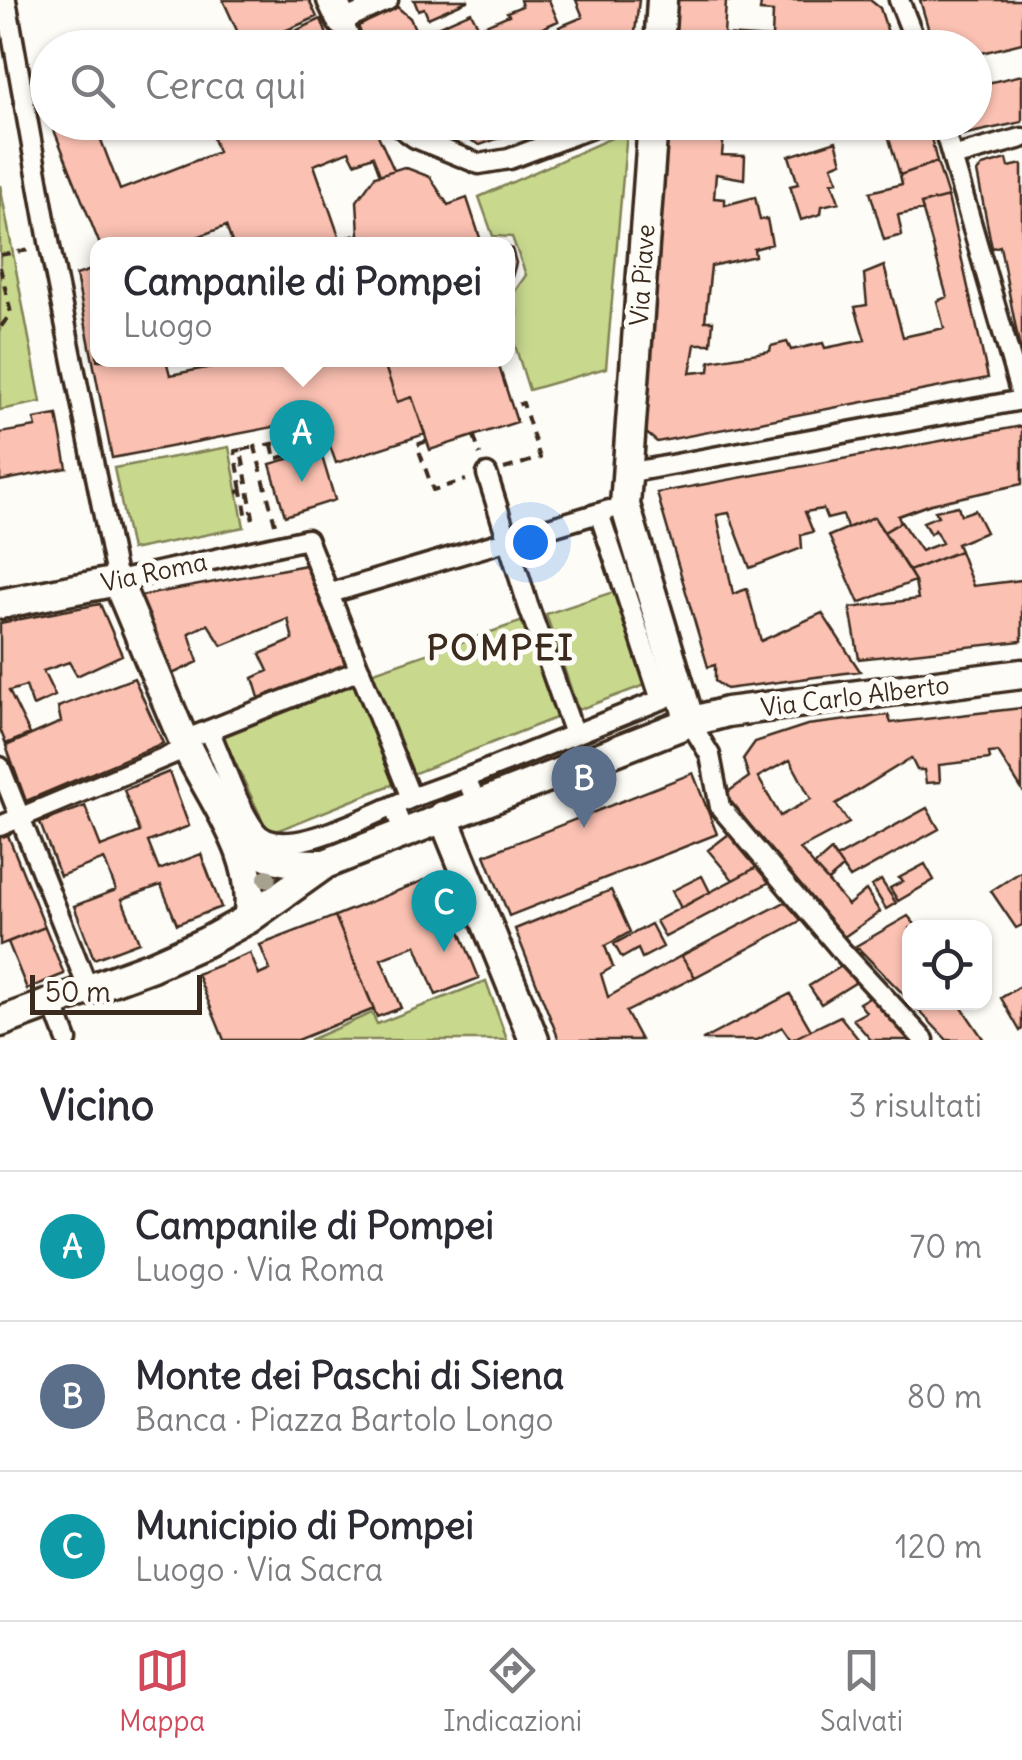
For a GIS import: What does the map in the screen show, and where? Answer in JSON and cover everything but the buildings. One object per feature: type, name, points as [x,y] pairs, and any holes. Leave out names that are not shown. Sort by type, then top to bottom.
[{"type":"street","points":[[6,0],[30,134]]},
{"type":"street","points":[[337,10],[388,0]]},
{"type":"street","points":[[660,30],[662,0]]},
{"type":"street","points":[[899,0],[911,30]]},
{"type":"street","points":[[952,157],[1022,138]]},
{"type":"street","points":[[31,140],[118,581],[193,740],[224,792],[256,834],[274,843],[293,844],[336,828],[398,819],[411,798]]},
{"type":"street","points":[[420,140],[479,164],[509,159],[559,140]]},
{"type":"street","name":"Via Piave","points":[[652,140],[625,505],[671,696],[690,722]]},
{"type":"street","points":[[627,473],[1022,399],[947,140]]},
{"type":"street","points":[[487,474],[574,734]]},
{"type":"street","points":[[604,511],[671,696],[574,734],[471,790],[411,798],[331,593],[604,511]]},
{"type":"street","name":"Via Roma","points":[[0,604],[307,539],[331,593]]},
{"type":"street","points":[[0,826],[360,670]]},
{"type":"street","name":"Via Carlo Alberto","points":[[337,859],[398,819],[443,816],[471,790],[727,712],[1022,674]]},
{"type":"street","points":[[690,722],[710,755],[720,807],[840,949],[924,1040]]},
{"type":"street","points":[[0,767],[88,988]]},
{"type":"street","points":[[224,792],[250,890],[248,919]]},
{"type":"street","points":[[443,816],[534,1040]]},
{"type":"street","points":[[336,828],[337,859]]},
{"type":"street","points":[[232,832],[281,862],[337,859]]},
{"type":"street","points":[[0,1022],[152,966],[248,919],[337,859]]},
{"type":"street","points":[[52,1001],[68,1040]]},
{"type":"path","points":[[0,255],[50,246]]},
{"type":"path","points":[[0,267],[11,313],[0,328]]},
{"type":"path","points":[[427,441],[417,445],[433,490],[540,458],[523,403],[512,407]]},
{"type":"path","points":[[291,424],[294,440]]},
{"type":"path","points":[[241,450],[253,517],[247,518],[234,451],[326,434]]},
{"type":"path","points":[[272,444],[275,460],[311,449],[309,437]]},
{"type":"path","points":[[256,447],[280,545]]},
{"type":"green space","points":[[607,140],[626,140],[606,368],[529,390],[515,345],[515,291],[526,275],[515,237],[493,236],[479,197]]},
{"type":"green space","points":[[0,185],[41,402],[0,410]]},
{"type":"green space","points":[[229,447],[244,527],[131,550],[114,468]]},
{"type":"green space","points":[[616,591],[645,685],[578,710],[546,614]]},
{"type":"green space","points":[[523,621],[558,717],[410,775],[371,673]]},
{"type":"green space","points":[[355,684],[396,783],[269,834],[223,737]]},
{"type":"green space","points":[[486,981],[507,1040],[309,1040],[372,1013],[377,1024]]},
{"type":"place","name":"Campanile di Pompei","points":[[302,482]]},
{"type":"place","name":"Monte dei Paschi di Siena","points":[[584,828]]},
{"type":"place","name":"Municipio di Pompei","points":[[444,952]]},
{"type":"district","name":"POMPEI","points":[[501,647]]}]
